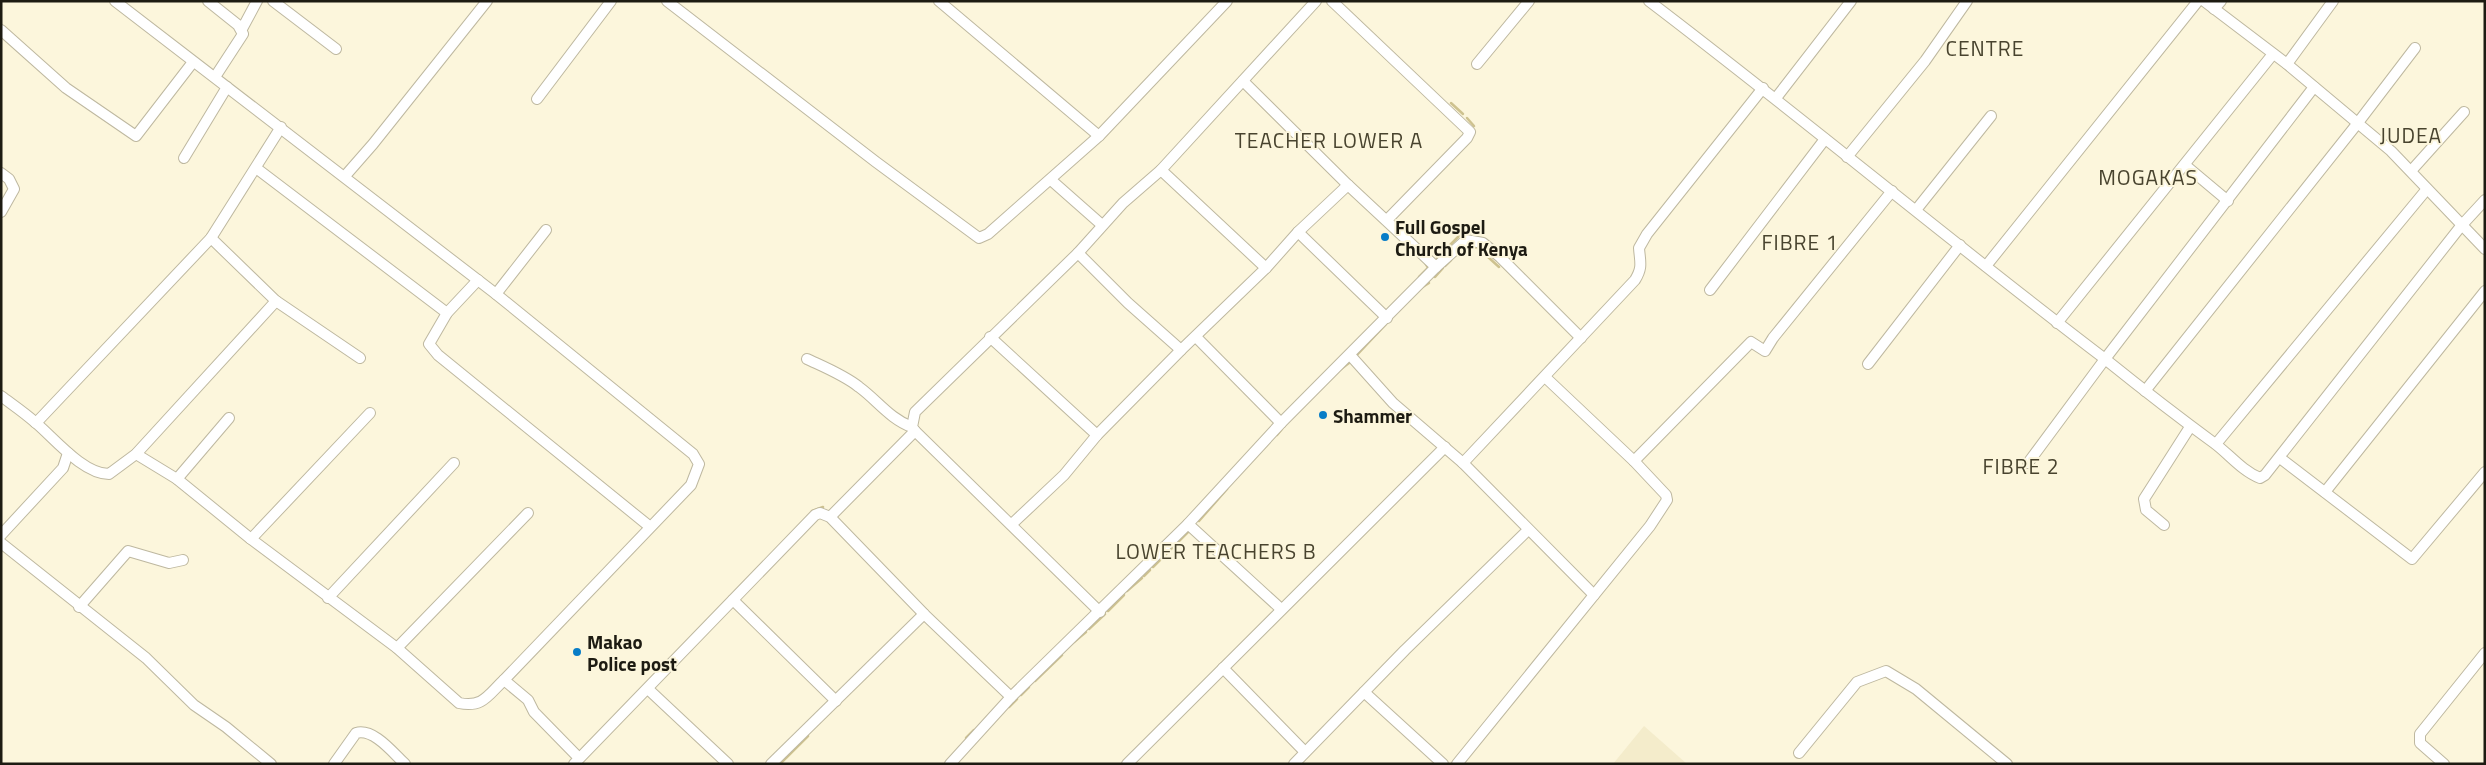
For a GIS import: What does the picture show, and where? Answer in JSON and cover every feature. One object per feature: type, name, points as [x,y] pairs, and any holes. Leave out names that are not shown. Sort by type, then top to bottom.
[{"type":"street","points":[[115,1],[496,294],[694,454],[699,464],[691,485],[649,526],[504,680],[482,701],[472,706],[459,703],[397,648],[251,539],[177,479],[136,454]]},
{"type":"street","points":[[208,1],[242,29]]},
{"type":"street","points":[[215,77],[242,38],[242,29],[257,1]]},
{"type":"street","points":[[273,1],[336,48]]},
{"type":"street","points":[[345,176],[487,1]]},
{"type":"street","points":[[537,98],[611,1]]},
{"type":"street","points":[[667,1],[979,238],[988,234],[1099,136],[1227,1]]},
{"type":"street","points":[[939,1],[1099,136]]},
{"type":"street","points":[[830,517],[914,429],[915,412],[1078,253],[1102,225],[1161,170],[1316,1]]},
{"type":"street","points":[[1332,1],[1470,132],[1467,138],[1387,220]]},
{"type":"street","points":[[1477,64],[1529,1]]},
{"type":"street","points":[[1649,1],[1776,98],[1847,157],[2057,323],[2216,444],[2251,475],[2260,478],[2272,469],[2461,226],[2485,200]]},
{"type":"street","points":[[1776,98],[1851,1]]},
{"type":"street","points":[[1847,157],[1925,61],[1968,1]]},
{"type":"street","points":[[1986,266],[2198,1]]},
{"type":"street","points":[[2204,1],[2218,5],[2272,54],[2314,86],[2390,151],[2485,249]]},
{"type":"street","points":[[2287,64],[2333,1]]},
{"type":"street","points":[[1,30],[66,88],[136,136],[193,62]]},
{"type":"street","points":[[2145,391],[2415,48]]},
{"type":"street","points":[[2057,323],[2272,54]]},
{"type":"street","points":[[1243,81],[1348,185],[1436,267]]},
{"type":"street","points":[[2028,464],[2105,359],[2228,201],[2314,86]]},
{"type":"street","points":[[184,158],[227,87]]},
{"type":"street","points":[[1463,463],[1635,280],[1640,272],[1642,263],[1639,248],[1647,234],[1763,88]]},
{"type":"street","points":[[2411,171],[2464,112]]},
{"type":"street","points":[[1916,210],[1991,116]]},
{"type":"street","points":[[36,423],[212,238],[281,127]]},
{"type":"street","points":[[1710,290],[1825,139]]},
{"type":"street","points":[[2185,165],[2228,201]]},
{"type":"street","points":[[256,168],[447,314]]},
{"type":"street","points":[[1161,170],[1266,268]]},
{"type":"street","points":[[1,173],[10,179],[14,189],[1,212]]},
{"type":"street","points":[[1051,180],[1102,225]]},
{"type":"street","points":[[1012,524],[1064,475],[1097,435],[1181,350],[1266,268],[1298,232],[1348,185]]},
{"type":"street","points":[[2216,444],[2427,189]]},
{"type":"street","points":[[1634,460],[1751,342],[1765,351],[1773,338],[1892,191]]},
{"type":"street","points":[[496,294],[546,230]]},
{"type":"street","points":[[1298,232],[1388,318]]},
{"type":"street","points":[[212,238],[276,302],[360,358]]},
{"type":"street","points":[[950,764],[1011,697],[1188,524],[1281,423],[1388,318],[1436,267],[1466,240],[1483,244],[1581,338]]},
{"type":"street","points":[[1868,364],[1960,245]]},
{"type":"street","points":[[1078,253],[1181,350]]},
{"type":"street","points":[[478,280],[447,314],[428,344],[649,526]]},
{"type":"street","points":[[2325,492],[2485,291]]},
{"type":"street","points":[[1,396],[36,423],[68,453],[98,472],[109,474],[136,454],[276,302]]},
{"type":"street","points":[[990,337],[1097,435]]},
{"type":"street","points":[[1196,337],[1281,423]]},
{"type":"street","points":[[1350,355],[1393,403],[1463,463],[1594,595]]},
{"type":"street","points":[[807,359],[859,387],[882,409],[903,424],[914,429],[1100,612]]},
{"type":"street","points":[[1456,764],[1650,526],[1667,500],[1666,495],[1634,460],[1545,377]]},
{"type":"street","points":[[251,539],[370,413]]},
{"type":"street","points":[[177,479],[230,418]]},
{"type":"street","points":[[2164,525],[2146,510],[2144,499],[2190,426]]},
{"type":"street","points":[[1127,764],[1445,447]]},
{"type":"street","points":[[1,535],[63,468],[68,453]]},
{"type":"street","points":[[2280,458],[2412,559],[2485,472]]},
{"type":"street","points":[[328,598],[454,463]]},
{"type":"street","points":[[397,648],[528,513]]},
{"type":"street","points":[[504,680],[528,700],[534,712],[576,761],[815,515],[820,513],[830,517],[924,614],[1011,697]]},
{"type":"street","points":[[1188,524],[1281,609]]},
{"type":"street","points":[[1294,764],[1528,530]]},
{"type":"street","points":[[1,543],[146,658],[194,705],[226,727],[271,764]]},
{"type":"street","points":[[80,607],[128,551],[169,563],[183,560]]},
{"type":"street","points":[[733,600],[836,701]]},
{"type":"street","points":[[772,764],[924,614]]},
{"type":"street","points":[[2444,764],[2420,743],[2420,734],[2485,653]]},
{"type":"street","points":[[1223,668],[1305,752]]},
{"type":"street","points":[[1799,753],[1857,682],[1886,671],[1916,689],[2007,764]]},
{"type":"street","points":[[648,689],[728,764]]},
{"type":"street","points":[[1364,692],[1443,764]]},
{"type":"street","points":[[334,764],[356,734],[361,732],[367,732],[375,737],[405,764]]},
{"type":"shaded area","points":[[1644,726],[1687,764],[1613,764]]},
{"type":"waterway","points":[[1451,103],[1463,114]]},
{"type":"waterway","points":[[1467,118],[1474,126]]},
{"type":"waterway","points":[[1437,258],[1459,236],[1468,233]]},
{"type":"waterway","points":[[1467,249],[1477,247],[1499,267]]},
{"type":"waterway","points":[[1445,266],[1451,260]]},
{"type":"waterway","points":[[1419,277],[1428,268],[1424,261]]},
{"type":"waterway","points":[[1435,277],[1443,268]]},
{"type":"waterway","points":[[1421,288],[1429,283]]},
{"type":"waterway","points":[[1356,356],[1386,324]]},
{"type":"waterway","points":[[1341,369],[1349,363]]},
{"type":"waterway","points":[[1277,435],[1282,429]]},
{"type":"waterway","points":[[1199,521],[1227,489]]},
{"type":"waterway","points":[[812,511],[823,507]]},
{"type":"waterway","points":[[1153,567],[1189,531]]},
{"type":"waterway","points":[[1144,576],[1150,570]]},
{"type":"waterway","points":[[1127,591],[1142,578]]},
{"type":"waterway","points":[[1108,611],[1124,595]]},
{"type":"waterway","points":[[1089,629],[1105,614]]},
{"type":"waterway","points":[[1074,642],[1086,632]]},
{"type":"waterway","points":[[1035,681],[1062,655]]},
{"type":"waterway","points":[[1021,695],[1029,687]]},
{"type":"waterway","points":[[1009,707],[1017,699]]},
{"type":"waterway","points":[[966,738],[974,730]]},
{"type":"waterway","points":[[780,764],[808,736]]},
{"type":"place","name":"Full Gospel Church of Kenya","points":[[1385,237]]},
{"type":"place","name":"Shammer","points":[[1323,415]]},
{"type":"place","name":"Makao Police post","points":[[577,652]]},
{"type":"district","name":"CENTRE","points":[[1985,48]]},
{"type":"district","name":"JUDEA","points":[[2411,135]]},
{"type":"district","name":"TEACHER LOWER A","points":[[1329,140]]},
{"type":"district","name":"MOGAKAS","points":[[2148,177]]},
{"type":"district","name":"FIBRE 1","points":[[1800,242]]},
{"type":"district","name":"FIBRE 2","points":[[2021,466]]},
{"type":"district","name":"LOWER TEACHERS B","points":[[1216,551]]}]
